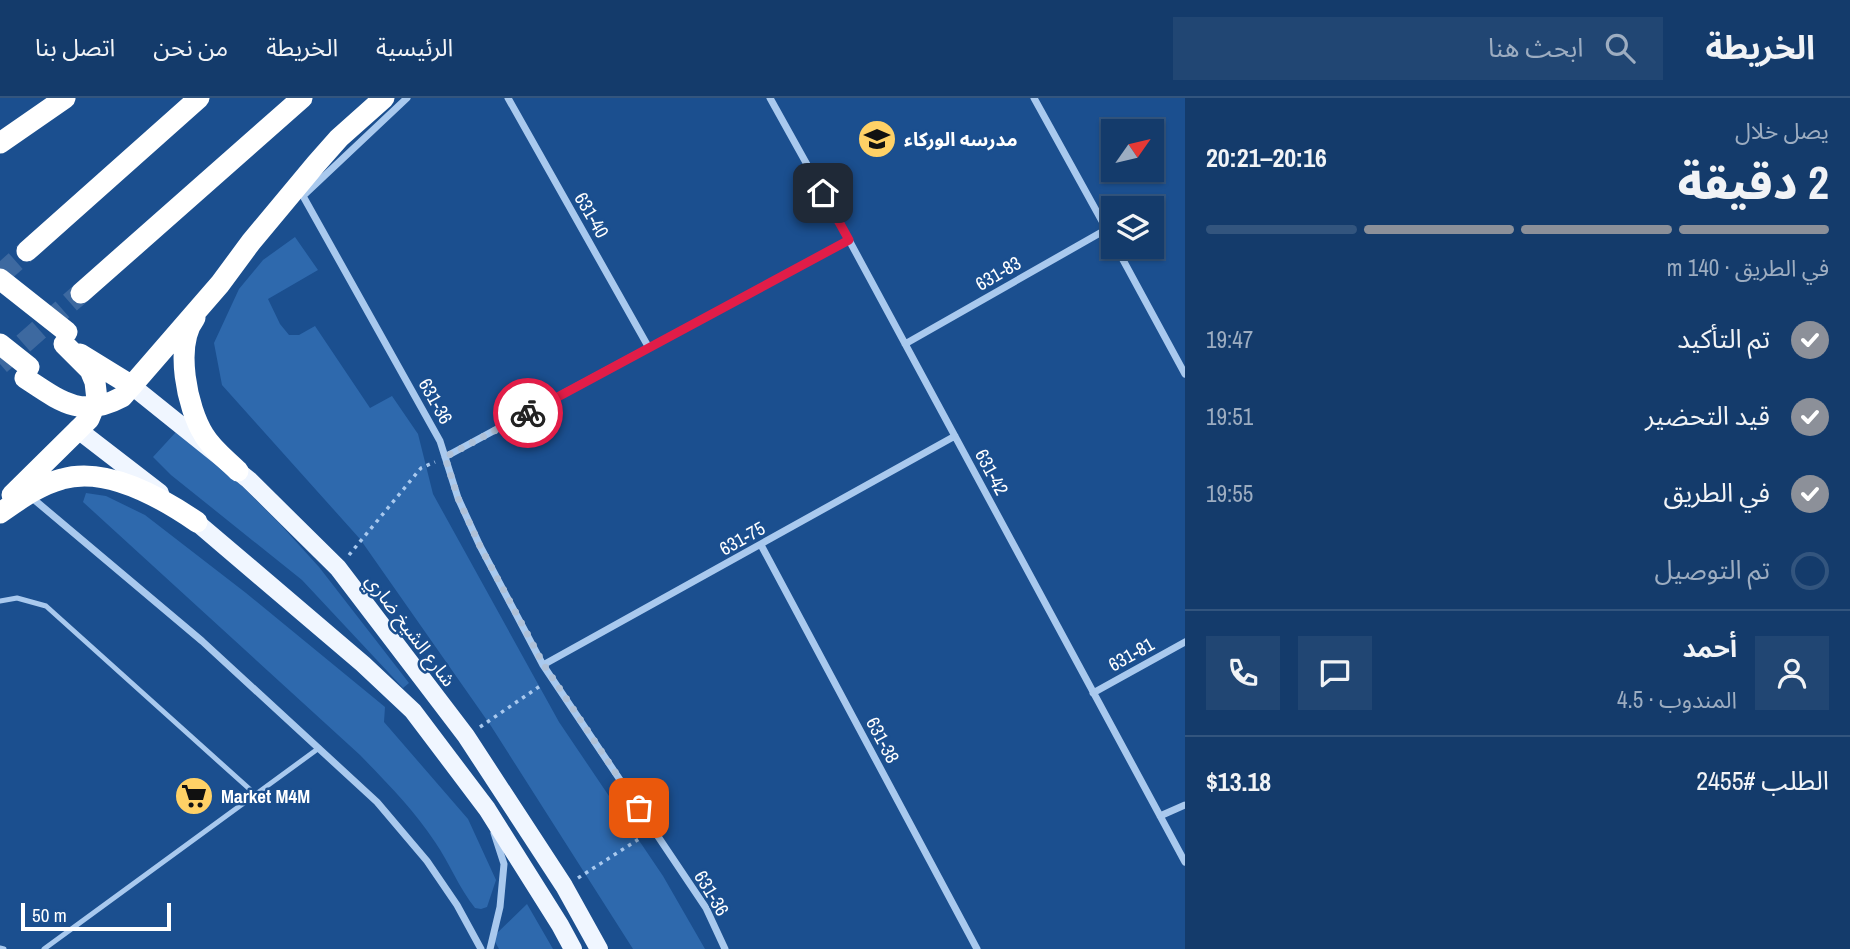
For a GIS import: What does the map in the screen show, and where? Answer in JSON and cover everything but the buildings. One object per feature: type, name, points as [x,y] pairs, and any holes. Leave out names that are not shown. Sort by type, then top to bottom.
[{"type":"highway","points":[[0,143],[65,98]]},
{"type":"highway","points":[[27,251],[199,98]]},
{"type":"highway","points":[[81,293],[302,98]]},
{"type":"highway","points":[[238,471],[205,437],[191,407],[185,356],[191,322],[251,242],[316,164],[339,138],[384,98]]},
{"type":"highway","points":[[0,135],[29,121]]},
{"type":"highway","points":[[0,279],[127,391]]},
{"type":"highway","points":[[86,418],[127,391],[220,284]]},
{"type":"highway","points":[[0,513],[24,491],[86,418],[97,400],[95,382],[90,370],[65,338]]},
{"type":"highway","points":[[0,344],[27,372],[86,418]]},
{"type":"highway","points":[[0,506],[24,491],[50,482],[65,478],[99,478],[143,490],[197,522]]},
{"type":"main road","name":"شارع الشيخ ضاري","points":[[127,391],[238,471],[338,568],[466,736],[564,886],[599,949]]},
{"type":"main road","points":[[86,418],[197,522],[414,711],[487,809],[573,949]]},
{"type":"street","name":"631-36","points":[[407,98],[303,196],[440,441],[458,498],[480,546],[544,665],[706,908],[725,949]]},
{"type":"street","name":"631-40","points":[[508,98],[649,348]]},
{"type":"street","name":"631-42","points":[[770,98],[1185,862]]},
{"type":"street","points":[[1034,98],[1101,218]]},
{"type":"street","name":"631-83","points":[[905,344],[1101,232]]},
{"type":"street","points":[[445,457],[849,240]]},
{"type":"street","points":[[1123,259],[1185,374]]},
{"type":"street","name":"631-75","points":[[544,665],[955,436]]},
{"type":"street","points":[[24,491],[202,641],[377,802],[427,861],[457,905],[481,949]]},
{"type":"street","name":"631-38","points":[[761,545],[977,949]]},
{"type":"street","name":"631-81","points":[[1093,693],[1185,642]]},
{"type":"street","points":[[1160,817],[1185,805]]},
{"type":"street","points":[[487,809],[504,864],[500,907],[490,949]]},
{"type":"lane","points":[[0,601],[17,598],[46,606],[256,794]]},
{"type":"lane","points":[[44,949],[319,748]]},
{"type":"path","points":[[338,568],[421,468],[445,457]]},
{"type":"path","points":[[466,736],[552,678]]},
{"type":"path","points":[[564,886],[653,830]]},
{"type":"shaded area","points":[[295,237],[318,270],[268,299],[280,324],[289,335],[299,335],[315,326],[370,408],[392,396],[418,434],[433,494],[559,722],[663,876],[705,949],[633,949],[491,726],[360,539],[222,385],[214,343],[239,289],[263,260]]},
{"type":"shaded area","points":[[176,432],[242,486],[280,524],[319,567],[409,683],[403,688],[302,580],[171,475],[153,457]]},
{"type":"shaded area","points":[[86,493],[106,496],[145,515],[246,593],[385,707],[384,722],[468,819],[496,880],[487,907],[475,908],[427,830],[360,755],[83,502]]},
{"type":"shaded area","points":[[527,904],[553,949],[499,949],[494,940],[495,935]]},
{"type":"tunnel","points":[[0,275],[27,251]]},
{"type":"tunnel","points":[[0,364],[81,293]]},
{"type":"way so far","points":[[528,413],[445,457],[458,498],[480,546],[544,665],[639,808]]},
{"type":"place","name":"مدرسه الوركاء","points":[[877,139]]},
{"type":"place","name":"Market M4M","points":[[194,796]]},
{"type":"route","points":[[528,413],[849,240],[823,193]]}]
